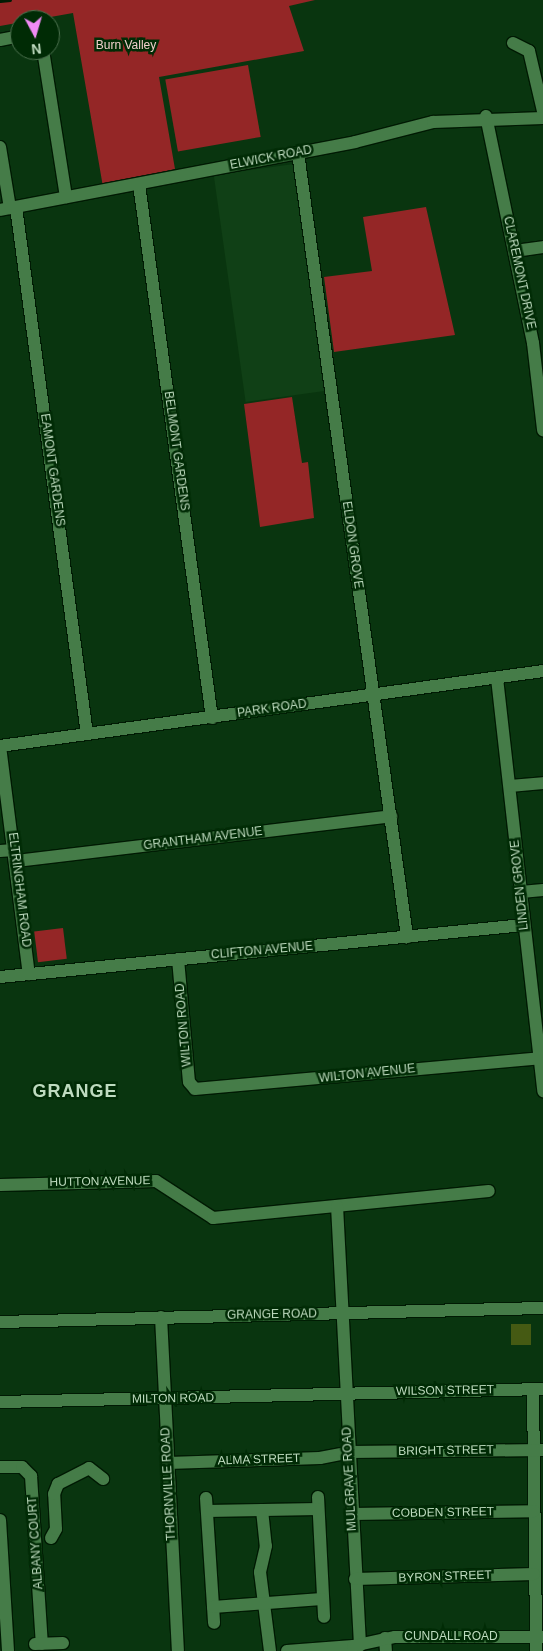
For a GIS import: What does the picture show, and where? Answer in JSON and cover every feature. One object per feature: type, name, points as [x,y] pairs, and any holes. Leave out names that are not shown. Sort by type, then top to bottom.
[{"type":"street","points":[[513,43],[534,50],[543,111]]},
{"type":"street","points":[[45,60],[66,197]]},
{"type":"street","name":"ELWICK ROAD","points":[[9,208],[298,153],[433,122],[486,116],[543,118]]},
{"type":"street","name":"CLAREMONT DRIVE","points":[[486,116],[533,343],[543,430]]},
{"type":"street","name":"EAMONT GARDENS","points":[[0,147],[88,734]]},
{"type":"street","name":"ELDON GROVE","points":[[298,153],[407,937]]},
{"type":"street","name":"BELMONT GARDENS","points":[[140,184],[212,718]]},
{"type":"street","points":[[514,251],[543,247]]},
{"type":"street","name":"PARK ROAD","points":[[0,746],[543,672]]},
{"type":"street","name":"LINDEN GROVE","points":[[497,678],[543,1091]]},
{"type":"street","name":"ELTRINGHAM ROAD","points":[[0,746],[30,974]]},
{"type":"street","points":[[510,786],[543,783]]},
{"type":"street","name":"GRANTHAM AVENUE","points":[[0,852],[15,856],[391,816]]},
{"type":"street","points":[[521,892],[543,890]]},
{"type":"street","name":"CLIFTON AVENUE","points":[[0,977],[524,925]]},
{"type":"street","name":"WILTON ROAD","points":[[178,959],[190,1082],[195,1090]]},
{"type":"street","name":"WILTON AVENUE","points":[[195,1090],[540,1058]]},
{"type":"street","name":"HUTTON AVENUE","points":[[0,1185],[156,1180],[214,1218],[488,1191]]},
{"type":"street","points":[[337,1206],[342,1313]]},
{"type":"street","name":"GRANGE ROAD","points":[[0,1322],[543,1308]]},
{"type":"street","name":"MULGRAVE ROAD","points":[[342,1313],[360,1645]]},
{"type":"street","name":"THORNVILLE ROAD","points":[[161,1317],[178,1651]]},
{"type":"street","points":[[536,1651],[539,1636],[534,1574],[539,1543],[534,1511],[538,1450],[538,1389]]},
{"type":"street","name":"WILSON STREET","points":[[346,1393],[538,1389]]},
{"type":"street","name":"MILTON ROAD","points":[[0,1402],[165,1400],[346,1393]]},
{"type":"street","name":"BRIGHT STREET","points":[[350,1452],[538,1450]]},
{"type":"street","name":"ALMA STREET","points":[[168,1463],[320,1458],[350,1452]]},
{"type":"street","name":"ALBANY COURT","points":[[0,1467],[27,1470],[34,1509],[38,1644],[63,1643]]},
{"type":"street","points":[[51,1538],[56,1529],[55,1509],[58,1484],[88,1468],[103,1479]]},
{"type":"street","points":[[214,1623],[206,1505],[262,1510],[318,1503],[324,1617]]},
{"type":"street","points":[[34,1509],[55,1509]]},
{"type":"street","points":[[262,1510],[266,1546],[260,1572],[266,1603],[270,1651]]},
{"type":"street","name":"COBDEN STREET","points":[[352,1514],[534,1511]]},
{"type":"street","points":[[0,1520],[8,1651]]},
{"type":"street","name":"BYRON STREET","points":[[355,1579],[534,1574]]},
{"type":"street","points":[[213,1607],[322,1599]]},
{"type":"street","name":"CUNDALL ROAD","points":[[287,1651],[360,1645],[539,1636]]},
{"type":"shaded area","points":[[294,164],[326,391],[246,402],[214,175]]},
{"type":"green space","name":"Burn Valley","points":[[0,0],[315,0],[289,6],[304,51],[159,77],[175,169],[103,187],[73,13],[60,15],[60,10],[10,10],[10,24],[0,26]]},
{"type":"green space","points":[[248,65],[261,137],[178,151],[165,80]]},
{"type":"green space","points":[[426,207],[455,335],[334,352],[324,277],[372,271],[363,217]]},
{"type":"green space","points":[[292,397],[302,463],[308,462],[314,518],[260,527],[244,404]]},
{"type":"green space","points":[[63,928],[67,959],[38,962],[34,932]]},
{"type":"building","points":[[511,1324],[531,1324],[531,1345],[511,1345]]},
{"type":"waterway","points":[[0,1],[10,0]]},
{"type":"district","name":"GRANGE","points":[[75,1091]]}]
